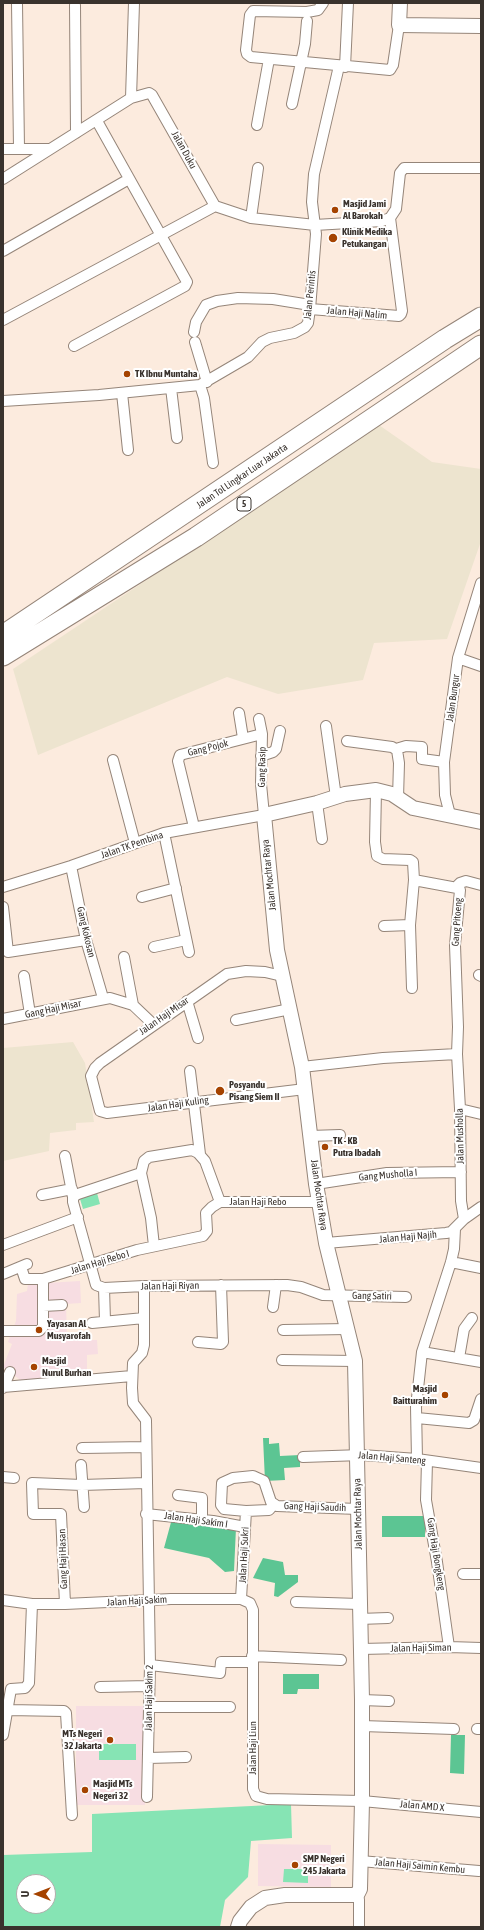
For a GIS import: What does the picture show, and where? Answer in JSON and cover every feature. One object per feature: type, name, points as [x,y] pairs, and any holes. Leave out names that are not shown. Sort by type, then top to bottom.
[{"type":"highway","name":"Jalan Tol Lingkar Luar Jakarta","points":[[3,635],[445,339],[481,317]]},
{"type":"highway","name":"5","points":[[3,656],[196,537],[481,345]]},
{"type":"street","points":[[17,3],[18,148]]},
{"type":"street","points":[[3,179],[49,149],[97,121],[131,98],[134,3]]},
{"type":"street","points":[[323,3],[318,10],[307,12],[257,10],[251,13],[246,54],[251,57],[387,71],[392,69],[399,25],[400,3]]},
{"type":"street","name":"Jalan Perintis","points":[[3,401],[122,393],[203,383],[248,356],[262,342],[270,338],[302,330],[308,323],[310,307],[315,225],[312,202],[314,174],[342,67],[348,3]]},
{"type":"street","points":[[75,5],[76,133]]},
{"type":"street","points":[[292,104],[305,44],[307,21]]},
{"type":"street","points":[[399,25],[481,26]]},
{"type":"street","points":[[257,126],[269,59]]},
{"type":"street","name":"Jalan Duku","points":[[131,98],[143,94],[152,95],[215,206]]},
{"type":"street","points":[[74,346],[187,284],[187,280],[97,121]]},
{"type":"street","points":[[3,149],[49,149]]},
{"type":"street","points":[[251,218],[258,168]]},
{"type":"street","points":[[3,320],[215,206],[251,218],[315,225],[382,221],[390,218],[396,209],[400,173],[404,168],[481,168]]},
{"type":"street","points":[[3,251],[129,179]]},
{"type":"street","name":"Jalan Haji Nalim","points":[[213,463],[203,383],[194,337],[196,322],[206,305],[209,303],[238,298],[273,299],[310,307],[399,316],[402,314],[402,311],[390,218]]},
{"type":"street","points":[[171,388],[177,438]]},
{"type":"street","points":[[122,393],[128,450]]},
{"type":"street","name":"Jalan Bungur","points":[[450,815],[444,795],[444,762],[458,658],[481,583]]},
{"type":"street","points":[[458,658],[481,666]]},
{"type":"street","points":[[239,713],[243,738]]},
{"type":"street","name":"Gang Rasip","points":[[259,719],[262,734],[262,800],[264,815]]},
{"type":"street","points":[[326,726],[336,797]]},
{"type":"street","points":[[261,756],[273,752],[276,749],[280,731]]},
{"type":"street","name":"Gang Pojok","points":[[194,827],[178,757],[181,754],[262,734]]},
{"type":"street","points":[[347,741],[396,749],[406,746],[422,747],[422,759],[444,762]]},
{"type":"street","points":[[396,749],[399,763],[398,795]]},
{"type":"street","points":[[113,760],[135,843]]},
{"type":"street","points":[[376,790],[377,856],[383,859],[412,861],[414,880],[410,925],[412,988]]},
{"type":"street","points":[[264,815],[357,792],[376,790],[398,795],[412,808],[481,822]]},
{"type":"street","points":[[317,803],[322,839]]},
{"type":"street","name":"Jalan TK Pembina","points":[[3,887],[71,866],[164,833],[264,815]]},
{"type":"street","name":"Jalan Mochtar Raya","points":[[264,815],[277,950],[302,1068],[316,1184],[326,1243],[355,1361],[362,1700],[362,1801],[360,1889],[358,1893]]},
{"type":"street","points":[[164,833],[188,952]]},
{"type":"street","name":"Gang Kokosan","points":[[71,866],[86,940],[103,998]]},
{"type":"street","name":"Gang Pitoeng","points":[[414,880],[456,887],[460,890],[455,945],[458,1027]]},
{"type":"street","points":[[456,887],[460,883],[466,881],[481,885]]},
{"type":"street","points":[[142,897],[176,888]]},
{"type":"street","points":[[3,907],[8,952],[86,940]]},
{"type":"street","points":[[384,926],[410,925]]},
{"type":"street","points":[[154,947],[186,940]]},
{"type":"street","points":[[124,957],[133,1004]]},
{"type":"street","name":"Jalan Haji Misar","points":[[100,1111],[91,1076],[95,1068],[153,1024],[227,974],[246,971],[265,972],[282,976]]},
{"type":"street","points":[[24,976],[30,1014]]},
{"type":"street","points":[[103,998],[133,1004],[153,1024]]},
{"type":"street","name":"Gang Haji Misar","points":[[3,1019],[103,998]]},
{"type":"street","points":[[187,1000],[198,1038]]},
{"type":"street","points":[[236,1020],[290,1009]]},
{"type":"street","name":"Jalan Musholla","points":[[458,1027],[457,1054],[460,1109],[461,1201],[464,1219]]},
{"type":"street","points":[[302,1068],[384,1058],[457,1054]]},
{"type":"street","points":[[190,1071],[195,1102],[200,1154]]},
{"type":"street","name":"Jalan Haji Kuling","points":[[100,1111],[115,1112],[305,1089]]},
{"type":"street","points":[[460,1109],[481,1114]]},
{"type":"street","points":[[310,1136],[340,1135]]},
{"type":"street","points":[[154,1246],[151,1218],[141,1174],[144,1161],[153,1156],[192,1150],[200,1154]]},
{"type":"street","name":"Jalan Haji Rebo","points":[[200,1154],[205,1161],[220,1202],[319,1202]]},
{"type":"street","points":[[65,1156],[78,1217],[96,1285],[104,1288],[105,1321]]},
{"type":"street","name":"Gang Musholla I","points":[[316,1184],[387,1174],[461,1172]]},
{"type":"street","points":[[42,1195],[74,1193],[141,1174]]},
{"type":"street","name":"Jalan Haji Rebo I","points":[[3,1274],[24,1265],[25,1280],[43,1279],[154,1246],[205,1235],[207,1231],[206,1213],[220,1202]]},
{"type":"street","points":[[455,1229],[464,1219],[481,1207]]},
{"type":"street","points":[[3,1245],[78,1217]]},
{"type":"street","name":"Jalan Haji Najih","points":[[326,1243],[440,1234],[455,1229]]},
{"type":"street","name":"Gang Haji Bongkeng","points":[[449,1646],[437,1562],[426,1500],[416,1407],[422,1352],[451,1262],[454,1249],[455,1229]]},
{"type":"street","points":[[451,1262],[481,1268]]},
{"type":"street","points":[[3,1331],[41,1329],[44,1324],[43,1279]]},
{"type":"street","points":[[198,1342],[221,1344],[223,1342],[220,1285]]},
{"type":"street","points":[[273,1307],[276,1285]]},
{"type":"street","name":"Jalan Haji Riyan","points":[[104,1288],[144,1286],[293,1285],[317,1294],[339,1296]]},
{"type":"street","name":"Jalan Haji Sakim 2","points":[[144,1286],[144,1349],[133,1363],[132,1376],[133,1403],[146,1420],[146,1514],[150,1665],[147,1797]]},
{"type":"street","name":"Gang Satiri","points":[[339,1296],[406,1297]]},
{"type":"street","points":[[43,1306],[62,1305]]},
{"type":"street","points":[[92,1322],[144,1318]]},
{"type":"street","points":[[459,1358],[464,1328],[472,1318]]},
{"type":"street","points":[[283,1330],[348,1329]]},
{"type":"street","points":[[422,1352],[481,1362]]},
{"type":"street","points":[[282,1360],[355,1361]]},
{"type":"street","points":[[10,1372],[3,1388],[132,1376]]},
{"type":"street","points":[[417,1418],[469,1423],[474,1420],[481,1399]]},
{"type":"street","points":[[82,1448],[146,1447]]},
{"type":"street","name":"Jalan Haji Santeng","points":[[303,1457],[357,1455],[422,1460],[481,1468]]},
{"type":"street","points":[[81,1465],[84,1508]]},
{"type":"street","name":"Gang Haji Saudih","points":[[246,1511],[222,1507],[221,1486],[226,1480],[257,1476],[267,1485],[271,1502],[274,1504],[358,1509]]},
{"type":"street","points":[[3,1477],[14,1478]]},
{"type":"street","name":"Gang Haji Hasan","points":[[65,1604],[61,1514],[33,1514],[32,1483],[82,1485]]},
{"type":"street","points":[[82,1485],[146,1483]]},
{"type":"street","points":[[178,1495],[202,1498],[202,1520]]},
{"type":"street","points":[[246,1511],[269,1510],[274,1504]]},
{"type":"street","name":"Jalan Haji Sukri","points":[[241,1599],[246,1511]]},
{"type":"street","name":"Jalan Haji Sakim I","points":[[146,1514],[202,1520],[245,1527]]},
{"type":"street","points":[[463,1574],[481,1574]]},
{"type":"street","name":"Jalan Haji Sakim","points":[[3,1600],[32,1604],[65,1604],[148,1600],[241,1599]]},
{"type":"street","name":"Jalan Haji Liun","points":[[241,1599],[250,1604],[253,1610],[252,1659],[254,1793],[267,1799],[362,1801]]},
{"type":"street","points":[[296,1602],[359,1604]]},
{"type":"street","points":[[3,1735],[4,1721],[8,1710],[11,1689],[25,1688],[29,1683],[32,1604]]},
{"type":"street","points":[[360,1619],[388,1618]]},
{"type":"street","name":"Jalan Haji Siman","points":[[361,1649],[449,1646],[481,1648]]},
{"type":"street","points":[[150,1665],[220,1673],[221,1662],[252,1659],[341,1660]]},
{"type":"street","points":[[100,1687],[149,1686]]},
{"type":"street","points":[[362,1700],[389,1701]]},
{"type":"street","points":[[149,1707],[230,1707]]},
{"type":"street","points":[[8,1710],[64,1711],[66,1713],[72,1815]]},
{"type":"street","points":[[362,1726],[454,1730]]},
{"type":"street","points":[[148,1758],[186,1757]]},
{"type":"street","name":"Jalan AMD X","points":[[362,1801],[481,1812]]},
{"type":"street","name":"Jalan Haji Saimin Kembu","points":[[360,1861],[479,1871]]},
{"type":"street","points":[[238,1927],[240,1921],[251,1907],[265,1898],[285,1895],[354,1895],[358,1893],[360,1927]]},
{"type":"shaded area","points":[[379,425],[432,462],[481,469],[481,541],[447,639],[374,643],[363,680],[278,694],[227,677],[38,755],[13,669]]},
{"type":"shaded area","points":[[73,1042],[85,1063],[94,1122],[76,1123],[76,1130],[50,1133],[49,1151],[3,1161],[3,1048]]},
{"type":"shaded area","name":"Yayasan Al Musyarofah","points":[[80,1281],[81,1303],[66,1304],[67,1340],[97,1340],[98,1354],[87,1355],[87,1371],[27,1385],[3,1367],[12,1344],[8,1342],[16,1321],[17,1294],[27,1291],[28,1284]]},
{"type":"shaded area","name":"MTs Negeri 32 Jakarta","points":[[76,1706],[145,1706],[145,1805],[72,1805],[71,1773],[76,1773]]},
{"type":"shaded area","name":"SMP Negeri 245 Jakarta","points":[[258,1844],[331,1845],[331,1887],[258,1886]]},
{"type":"green space","points":[[97,1193],[100,1204],[83,1209],[80,1199]]},
{"type":"green space","points":[[263,1438],[269,1438],[269,1444],[279,1443],[280,1456],[300,1455],[300,1467],[284,1468],[285,1480],[265,1481]]},
{"type":"green space","points":[[173,1515],[236,1528],[234,1571],[225,1572],[209,1558],[164,1548]]},
{"type":"green space","points":[[382,1516],[425,1516],[425,1537],[382,1537]]},
{"type":"green space","points":[[263,1558],[283,1562],[285,1575],[298,1575],[298,1582],[278,1597],[274,1596],[275,1583],[253,1578]]},
{"type":"green space","points":[[283,1674],[319,1674],[319,1689],[298,1689],[297,1694],[283,1694]]},
{"type":"green space","points":[[451,1735],[465,1735],[464,1774],[450,1773]]},
{"type":"green space","points":[[99,1744],[136,1744],[136,1760],[99,1760]]},
{"type":"green space","points":[[291,1804],[292,1838],[251,1841],[248,1877],[225,1900],[220,1927],[3,1927],[3,1855],[92,1852],[92,1814]]},
{"type":"green space","points":[[284,1869],[308,1869],[308,1883],[283,1882]]},
{"type":"place","name":"Masjid Jami Al Barokah","points":[[335,210]]},
{"type":"place","name":"Klinik Medika Petukangan","points":[[333,238]]},
{"type":"place","name":"TK Ibnu Muntaha","points":[[127,374]]},
{"type":"place","name":"Posyandu Pisang Siem II","points":[[220,1091]]},
{"type":"place","name":"TK - KB Putra Ibadah","points":[[325,1147]]},
{"type":"place","name":"Yayasan Al Musyarofah","points":[[39,1330]]},
{"type":"place","name":"Masjid Nurul Burhan","points":[[34,1367]]},
{"type":"place","name":"Masjid Baitturahim","points":[[445,1395]]},
{"type":"place","name":"MTs Negeri 32 Jakarta","points":[[110,1740]]},
{"type":"place","name":"Masjid MTs Negeri 32","points":[[85,1790]]},
{"type":"place","name":"SMP Negeri 245 Jakarta","points":[[295,1865]]}]
